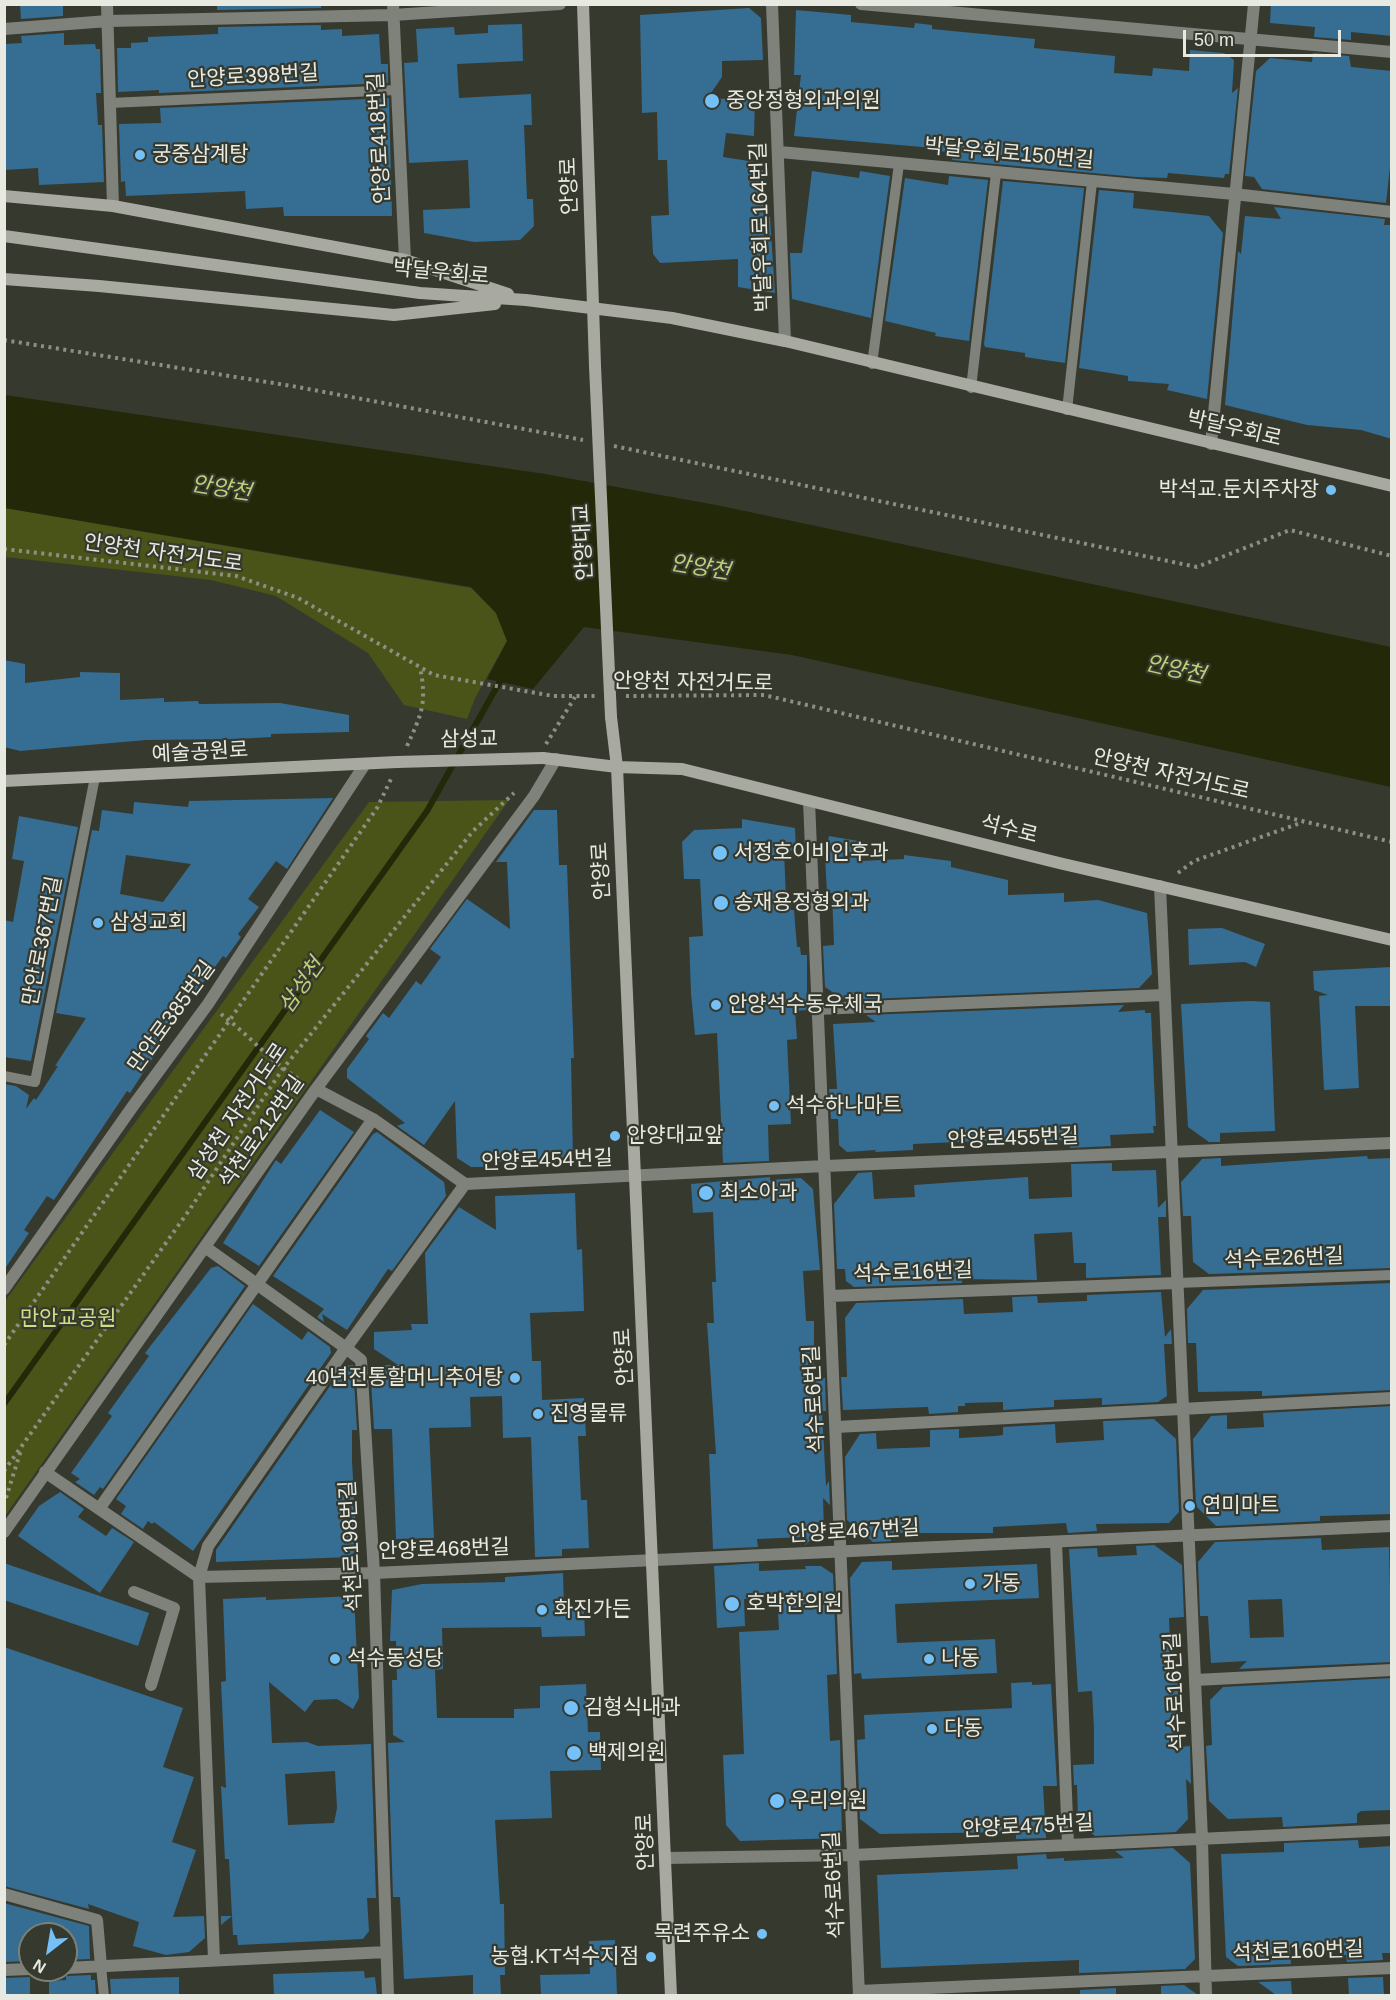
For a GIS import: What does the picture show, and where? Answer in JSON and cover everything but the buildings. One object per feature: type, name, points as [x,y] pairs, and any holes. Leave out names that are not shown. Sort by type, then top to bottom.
[{"type":"street","points":[[107,4],[113,206]]},
{"type":"street","points":[[4,28],[108,21],[560,4]]},
{"type":"street","name":"안양로","points":[[583,4],[595,366]]},
{"type":"street","name":"박달우회로164번길","points":[[772,4],[780,152],[786,341]]},
{"type":"street","points":[[861,4],[1392,52]]},
{"type":"street","points":[[1211,444],[1254,4]]},
{"type":"street","name":"안양로418번길","points":[[393,10],[405,260]]},
{"type":"street","name":"박달우회로150번길","points":[[780,152],[1234,194],[1392,212]]},
{"type":"street","points":[[4,196],[113,206],[405,260],[526,300]]},
{"type":"street","name":"박달우회로","points":[[4,236],[420,293],[526,300],[672,318],[786,341],[971,388],[1392,486]]},
{"type":"street","points":[[4,279],[394,315],[526,300]]},
{"type":"street","name":"안양대교","points":[[595,366],[611,717]]},
{"type":"street","name":"안양로","points":[[611,717],[617,767],[654,1561],[671,1995]]},
{"type":"street","points":[[542,755],[617,767]]},
{"type":"street","name":"삼성교","points":[[396,765],[542,755]]},
{"type":"street","name":"석천로212번길","points":[[4,1532],[316,1089],[534,796],[556,759]]},
{"type":"street","name":"예술공원로","points":[[4,781],[365,764],[396,765]]},
{"type":"street","name":"만안로385번길","points":[[4,1289],[208,1004],[365,764]]},
{"type":"street","name":"석수로","points":[[617,767],[682,769],[1160,886],[1392,940]]},
{"type":"street","name":"석수로6번길","points":[[808,801],[859,1993]]},
{"type":"street","name":"석수로16번길","points":[[1160,886],[1202,1839],[1206,1995]]},
{"type":"street","points":[[817,1008],[1164,994]]},
{"type":"street","name":"안양로454번길","points":[[316,1089],[373,1119],[465,1184],[636,1176]]},
{"type":"street","points":[[99,1509],[373,1119]]},
{"type":"street","name":"안양로455번길","points":[[636,1176],[1392,1143]]},
{"type":"street","points":[[214,1960],[199,1577],[207,1546],[465,1184]]},
{"type":"street","name":"석천로198번길","points":[[205,1247],[362,1360],[374,1573],[388,1995]]},
{"type":"street","name":"석수로16번길","points":[[830,1296],[1177,1283]]},
{"type":"street","points":[[836,1427],[1392,1398]]},
{"type":"street","points":[[45,1472],[199,1577]]},
{"type":"street","name":"안양로467번길","points":[[654,1561],[1392,1526]]},
{"type":"street","points":[[1056,1542],[1068,1844]]},
{"type":"street","name":"안양로468번길","points":[[199,1577],[374,1573],[654,1561]]},
{"type":"street","points":[[135,1592],[174,1608],[151,1685]]},
{"type":"street","points":[[1195,1680],[1392,1670]]},
{"type":"street","name":"안양로475번길","points":[[666,1858],[853,1855],[1392,1830]]},
{"type":"street","points":[[4,1894],[97,1920],[101,1966]]},
{"type":"street","points":[[78,1967],[386,1952]]},
{"type":"street","name":"석천로160번길","points":[[1205,1975],[1392,1968]]},
{"type":"street","points":[[859,1993],[1205,1975]]},
{"type":"lane","name":"안양로398번길","points":[[110,103],[397,90]]},
{"type":"lane","points":[[872,364],[899,164]]},
{"type":"lane","points":[[971,388],[996,173]]},
{"type":"lane","points":[[1067,410],[1092,182]]},
{"type":"lane","name":"만안로367번길","points":[[4,1076],[35,1082],[95,777]]},
{"type":"lane","name":"석수로26번길","points":[[1177,1283],[1392,1275]]},
{"type":"lane","points":[[101,1966],[104,1995]]},
{"type":"path","points":[[4,340],[292,386],[593,442]]},
{"type":"path","points":[[605,444],[1197,567],[1290,530],[1392,556]]},
{"type":"path","name":"안양천 자전거도로","points":[[4,549],[236,576],[298,598],[434,675],[554,696],[599,696]]},
{"type":"path","points":[[406,748],[420,718],[425,694],[419,666]]},
{"type":"path","name":"안양천 자전거도로","points":[[622,696],[764,695],[1392,842]]},
{"type":"path","points":[[542,755],[576,696]]},
{"type":"path","points":[[4,1345],[377,808],[396,765]]},
{"type":"path","name":"삼성천 자전거도로","points":[[4,1471],[190,1209],[282,1070],[473,831],[519,788]]},
{"type":"path","points":[[1160,886],[1194,861],[1304,822]]},
{"type":"path","points":[[230,1020],[270,1055],[282,1070],[316,1089]]},
{"type":"path","points":[[4,1504],[22,1447]]},
{"type":"green space","points":[[5,508],[471,588],[496,613],[507,641],[475,698],[467,719],[404,705],[368,653],[276,596],[211,580],[5,557]]},
{"type":"green space","name":"만안교공원","points":[[509,800],[5,1516],[5,1301],[369,802]]},
{"type":"water","name":"안양천","points":[[5,395],[545,474],[716,505],[1391,647],[1391,787],[792,655],[584,627],[533,689],[487,679],[507,641],[496,613],[471,587],[5,508]]},
{"type":"waterway","name":"삼성천","points":[[4,1404],[427,811],[504,674]]},
{"type":"place","name":"중앙정형외과의원","points":[[712,101]]},
{"type":"place","name":"궁중삼계탕","points":[[140,155]]},
{"type":"place","name":"박석교.둔치주차장","points":[[1331,490]]},
{"type":"place","name":"서정호이비인후과","points":[[720,853]]},
{"type":"place","name":"송재용정형외과","points":[[721,903]]},
{"type":"place","name":"삼성교회","points":[[98,923]]},
{"type":"place","name":"안양석수동우체국","points":[[716,1005]]},
{"type":"place","name":"석수하나마트","points":[[774,1106]]},
{"type":"place","name":"안양대교앞","points":[[615,1136]]},
{"type":"place","name":"최소아과","points":[[706,1193]]},
{"type":"place","name":"40년전통할머니추어탕","points":[[515,1378]]},
{"type":"place","name":"진영물류","points":[[538,1414]]},
{"type":"place","name":"연미마트","points":[[1190,1506]]},
{"type":"place","name":"가동","points":[[970,1584]]},
{"type":"place","name":"호박한의원","points":[[732,1604]]},
{"type":"place","name":"화진가든","points":[[542,1610]]},
{"type":"place","name":"석수동성당","points":[[335,1659]]},
{"type":"place","name":"나동","points":[[929,1659]]},
{"type":"place","name":"김형식내과","points":[[571,1708]]},
{"type":"place","name":"다동","points":[[932,1729]]},
{"type":"place","name":"백제의원","points":[[574,1753]]},
{"type":"place","name":"우리의원","points":[[777,1801]]},
{"type":"place","name":"목련주유소","points":[[762,1934]]},
{"type":"place","name":"농협.KT석수지점","points":[[651,1957]]}]
